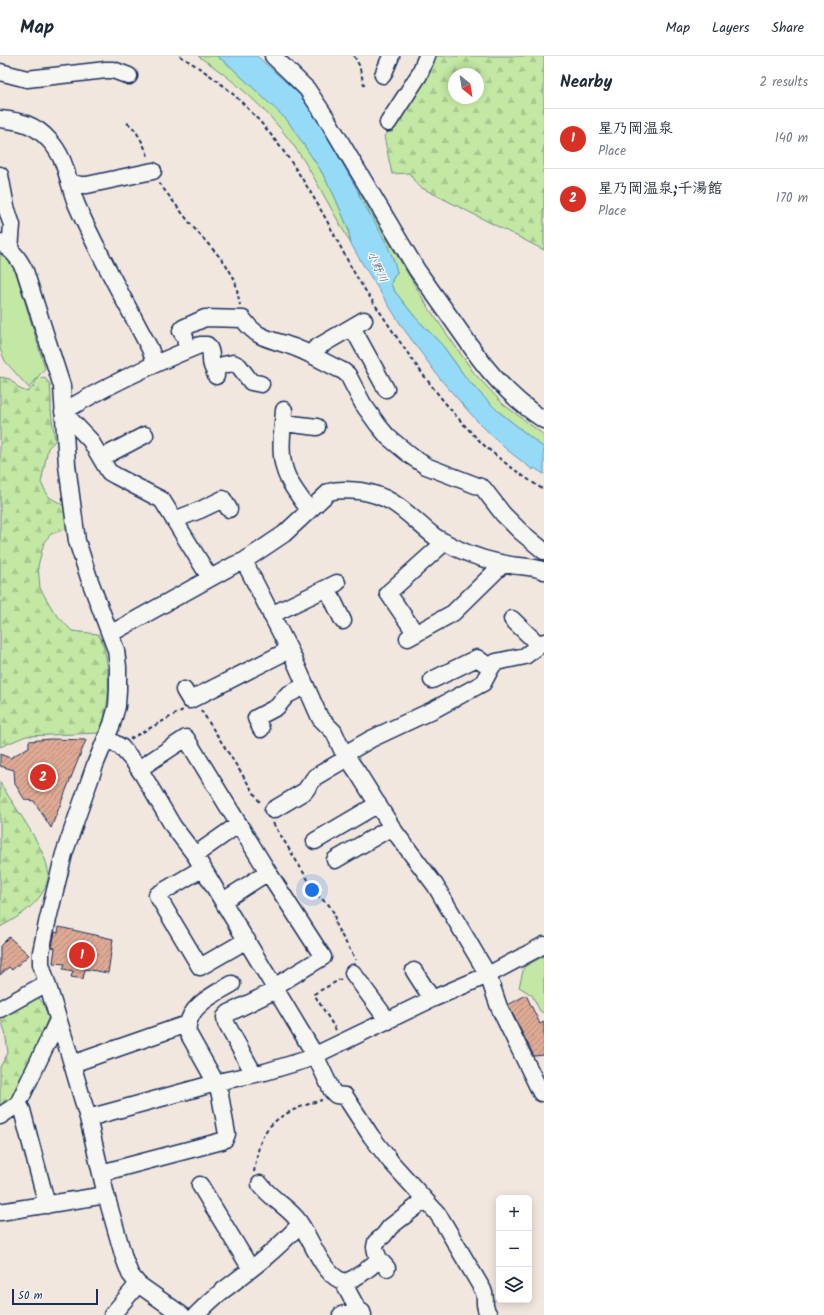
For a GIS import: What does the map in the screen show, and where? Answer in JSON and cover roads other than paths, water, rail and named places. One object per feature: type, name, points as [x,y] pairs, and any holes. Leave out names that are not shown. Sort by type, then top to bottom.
[{"type":"street","points":[[273,56],[307,89],[327,119],[418,270],[488,371],[522,404],[544,420]]},
{"type":"street","points":[[383,75],[391,56]]},
{"type":"street","points":[[388,123],[419,75],[427,56]]},
{"type":"street","points":[[0,72],[27,79],[106,70],[113,70],[129,76]]},
{"type":"street","points":[[0,119],[24,123],[42,133],[62,158],[78,208],[150,349],[155,363]]},
{"type":"street","points":[[70,182],[80,185],[87,185],[153,171]]},
{"type":"street","points":[[0,175],[6,207],[12,225],[5,245],[19,259],[24,271],[62,386],[68,473],[77,540],[90,581],[116,650],[118,667],[117,706],[112,724],[95,765],[64,854],[47,923],[41,952],[41,964],[88,1118],[106,1195],[130,1274],[138,1284],[182,1315]]},
{"type":"street","points":[[186,350],[185,337],[182,331],[183,328],[205,318],[243,319],[249,328],[256,334],[296,348],[343,371],[348,375],[363,404],[388,436],[411,456],[426,466],[483,488],[503,514],[521,532],[544,551]]},
{"type":"street","points":[[311,355],[316,348],[358,324],[385,381]]},
{"type":"street","points":[[63,412],[104,388],[155,363],[200,345],[207,344],[212,352],[212,367],[215,373],[224,365],[233,363],[239,366],[252,384]]},
{"type":"street","points":[[63,412],[90,440],[110,472],[162,500],[210,578]]},
{"type":"street","points":[[309,510],[281,473],[283,466],[282,450],[284,416],[313,429]]},
{"type":"street","points":[[101,458],[145,435]]},
{"type":"street","points":[[110,634],[210,578],[244,561],[284,534],[329,492],[336,490],[368,492],[380,495],[403,509],[436,537],[459,550],[503,564],[530,567],[544,571]]},
{"type":"street","points":[[174,520],[224,499],[229,509]]},
{"type":"street","points":[[445,542],[388,593],[412,636],[454,613],[503,564]]},
{"type":"street","points":[[244,561],[289,650],[320,718],[334,732],[346,756],[392,827],[435,885],[488,975],[499,1007],[541,1093]]},
{"type":"street","points":[[271,615],[332,586],[344,621]]},
{"type":"street","points":[[272,810],[306,791],[315,776],[371,739],[456,698],[483,683],[496,662],[525,656],[542,644],[512,619]]},
{"type":"street","points":[[184,690],[190,700],[236,670],[289,650]]},
{"type":"street","points":[[456,698],[437,678],[477,658],[491,668]]},
{"type":"street","points":[[261,728],[256,718],[277,707],[287,695],[306,686]]},
{"type":"street","points":[[106,738],[121,747],[139,769],[173,826],[199,861],[315,1055],[332,1092],[336,1095],[345,1096],[371,1136],[391,1162],[443,1222],[484,1290],[484,1304],[489,1315]]},
{"type":"street","points":[[139,769],[186,738],[268,872],[323,956],[275,988],[229,1013],[225,1017],[226,1023],[254,1074]]},
{"type":"street","points":[[314,840],[378,804]]},
{"type":"street","points":[[239,824],[199,861],[157,895],[200,967],[246,940]]},
{"type":"street","points":[[335,860],[392,827]]},
{"type":"street","points":[[223,900],[268,872]]},
{"type":"street","points":[[88,1118],[305,1060],[432,999],[488,975],[544,945]]},
{"type":"street","points":[[414,970],[432,999]]},
{"type":"street","points":[[353,972],[388,1021]]},
{"type":"street","points":[[0,1009],[47,983]]},
{"type":"street","points":[[101,1173],[225,1139],[227,1134],[220,1095],[216,1083],[188,1033],[187,1026],[199,1005],[207,998],[232,984]]},
{"type":"street","points":[[0,1116],[18,1104],[58,1020]]},
{"type":"street","points":[[72,1064],[181,1026],[187,1026]]},
{"type":"street","points":[[18,1104],[22,1110],[47,1204]]},
{"type":"street","points":[[260,1184],[268,1195],[295,1217],[313,1248],[335,1278],[345,1282],[351,1280],[374,1264],[383,1264],[374,1246],[376,1242],[390,1227],[425,1200]]},
{"type":"street","points":[[200,1185],[251,1269]]},
{"type":"street","points":[[0,1212],[106,1195]]},
{"type":"street","points":[[196,1315],[220,1293],[285,1242],[300,1224]]},
{"type":"street","points":[[341,1315],[361,1312],[345,1286],[345,1282]]},
{"type":"street","points":[[112,1315],[138,1284]]},
{"type":"water","name":"小野川","points":[[217,56],[257,56],[296,91],[307,103],[325,132],[391,253],[397,272],[391,285],[396,293],[415,317],[443,346],[466,378],[481,394],[498,411],[544,448],[544,474],[534,468],[533,470],[506,449],[478,422],[441,380],[403,328],[362,263],[351,244],[348,228],[334,195],[320,169],[287,120],[231,67]]},
{"type":"place","name":"星乃岡温泉;千湯館","points":[[43,777]]},
{"type":"place","name":"星乃岡温泉","points":[[82,955]]}]
